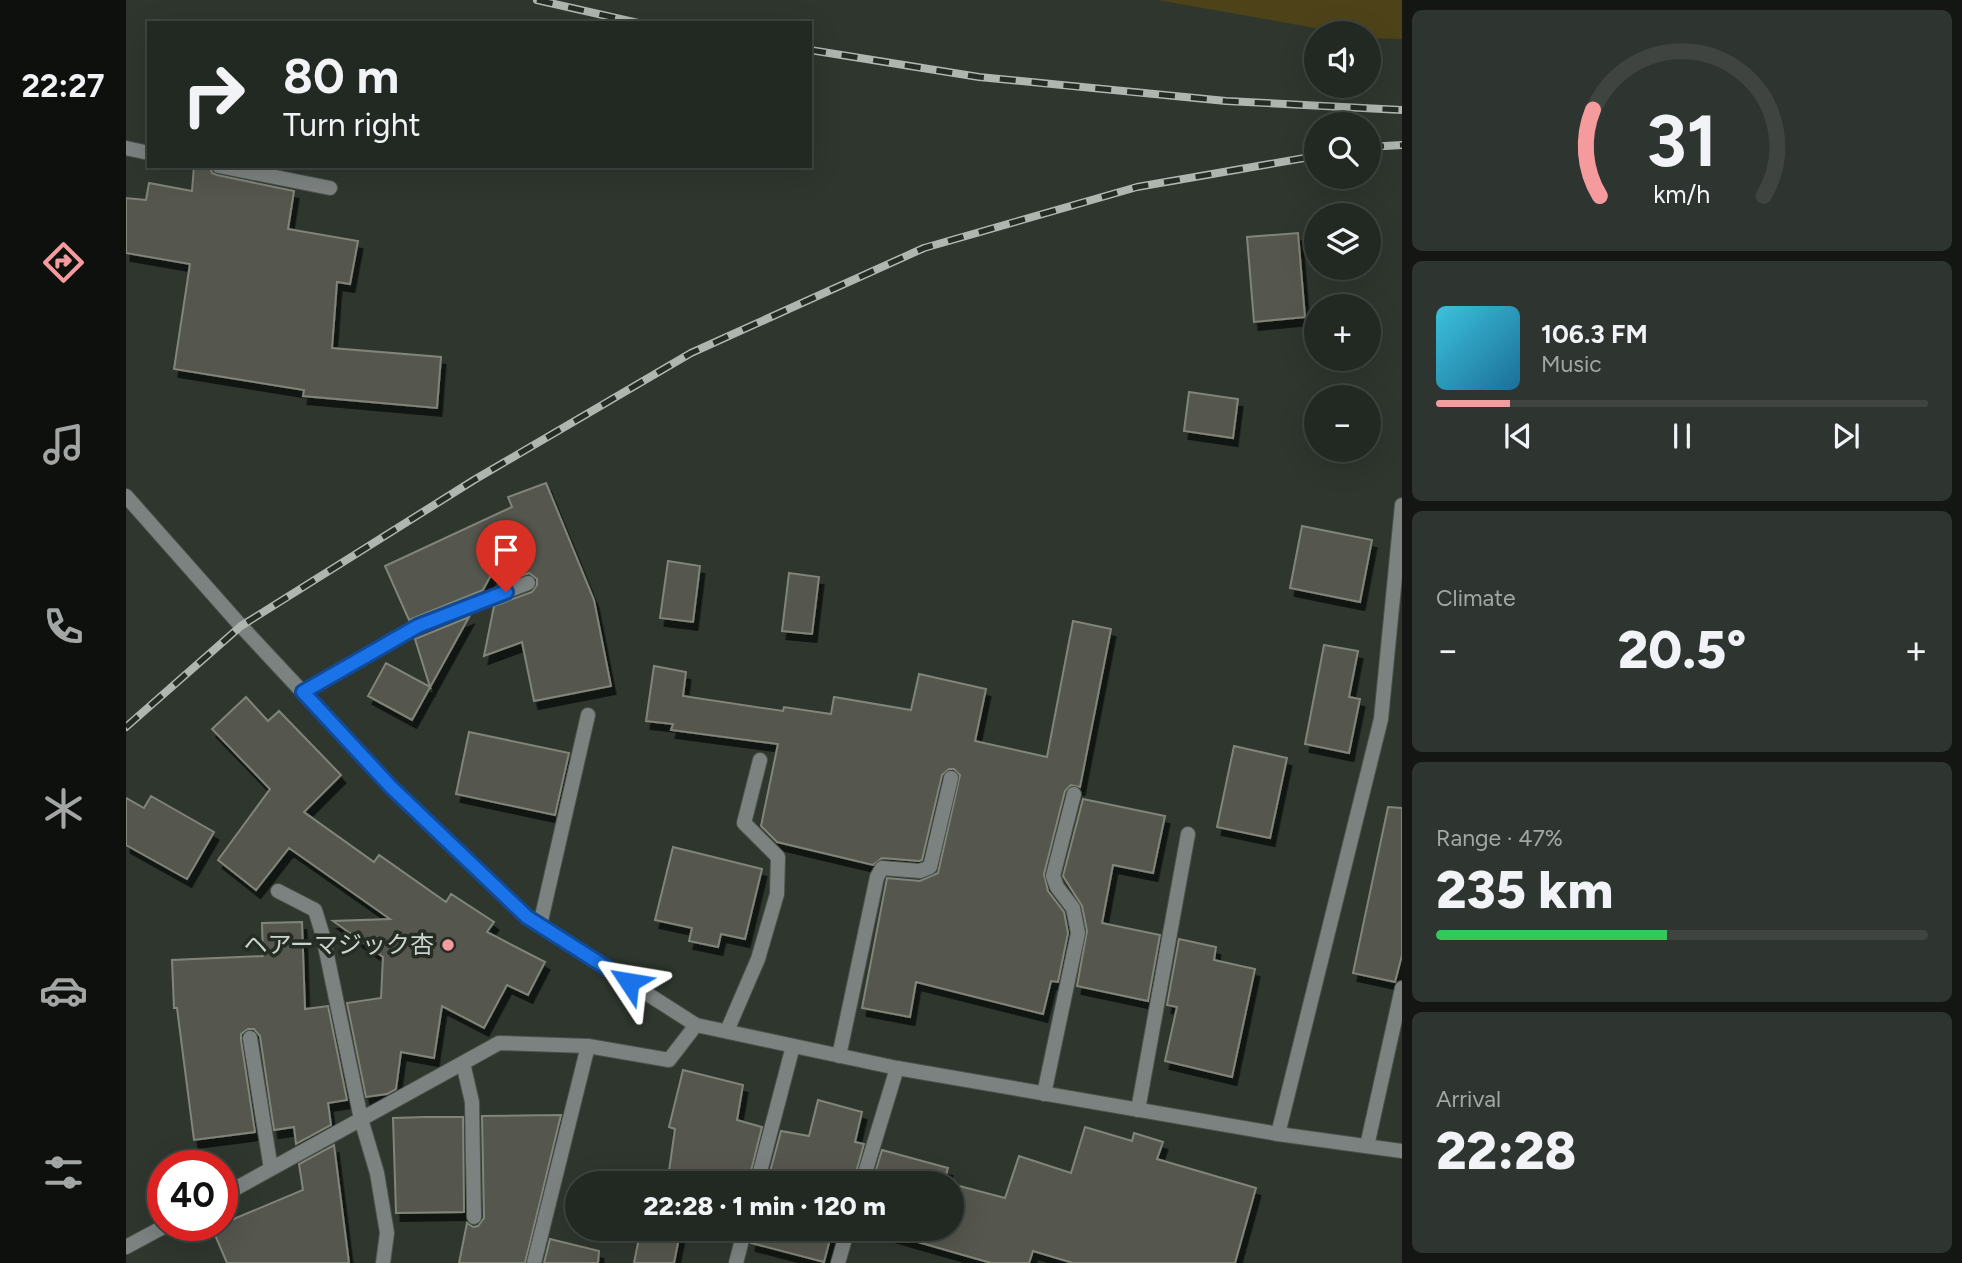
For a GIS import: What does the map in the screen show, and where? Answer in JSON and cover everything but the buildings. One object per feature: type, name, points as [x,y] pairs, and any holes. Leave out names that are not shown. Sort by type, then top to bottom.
[{"type":"street","points":[[126,148],[147,153]]},
{"type":"street","points":[[229,168],[330,188]]},
{"type":"street","points":[[126,496],[391,787],[527,917],[696,1025],[897,1068],[1278,1134],[1402,1151]]},
{"type":"street","points":[[1278,1134],[1381,719],[1402,505]]},
{"type":"street","points":[[303,692],[418,626],[528,583]]},
{"type":"street","points":[[540,925],[587,715]]},
{"type":"street","points":[[727,1031],[758,960],[777,894],[778,857],[744,823],[760,760]]},
{"type":"street","points":[[839,1056],[877,877],[882,868],[920,871],[930,867],[951,778]]},
{"type":"street","points":[[1044,1094],[1078,933],[1073,908],[1053,877],[1074,794]]},
{"type":"street","points":[[1138,1110],[1188,834]]},
{"type":"street","points":[[278,891],[315,910],[323,936],[361,1119],[377,1173],[387,1233],[383,1263]]},
{"type":"street","points":[[1367,1146],[1402,988]]},
{"type":"street","points":[[238,1187],[499,1042],[588,1046],[669,1060],[696,1025]]},
{"type":"street","points":[[250,1038],[271,1169]]},
{"type":"street","points":[[534,1263],[588,1046]]},
{"type":"street","points":[[760,1171],[793,1046]]},
{"type":"street","points":[[463,1063],[472,1102],[474,1217]]},
{"type":"street","points":[[866,1171],[897,1068]]},
{"type":"street","points":[[126,1247],[147,1236]]},
{"type":"street","points":[[736,1263],[742,1241]]},
{"type":"street","points":[[838,1263],[844,1241]]},
{"type":"shaded area","points":[[1158,0],[1402,0],[1402,39],[1381,38],[1381,21],[1304,21],[1304,26]]},
{"type":"railway","points":[[537,0],[629,21]]},
{"type":"railway","points":[[812,50],[979,77],[1226,101],[1402,110]]},
{"type":"railway","points":[[1381,146],[1402,145]]},
{"type":"railway","points":[[126,727],[241,626],[474,480],[691,353],[924,248],[1137,187],[1304,158]]},
{"type":"place","name":"ヘアーマジック杏","points":[[448,945]]},
{"type":"route","points":[[506,592],[418,626],[303,692],[391,787],[527,917],[629,982]]}]
